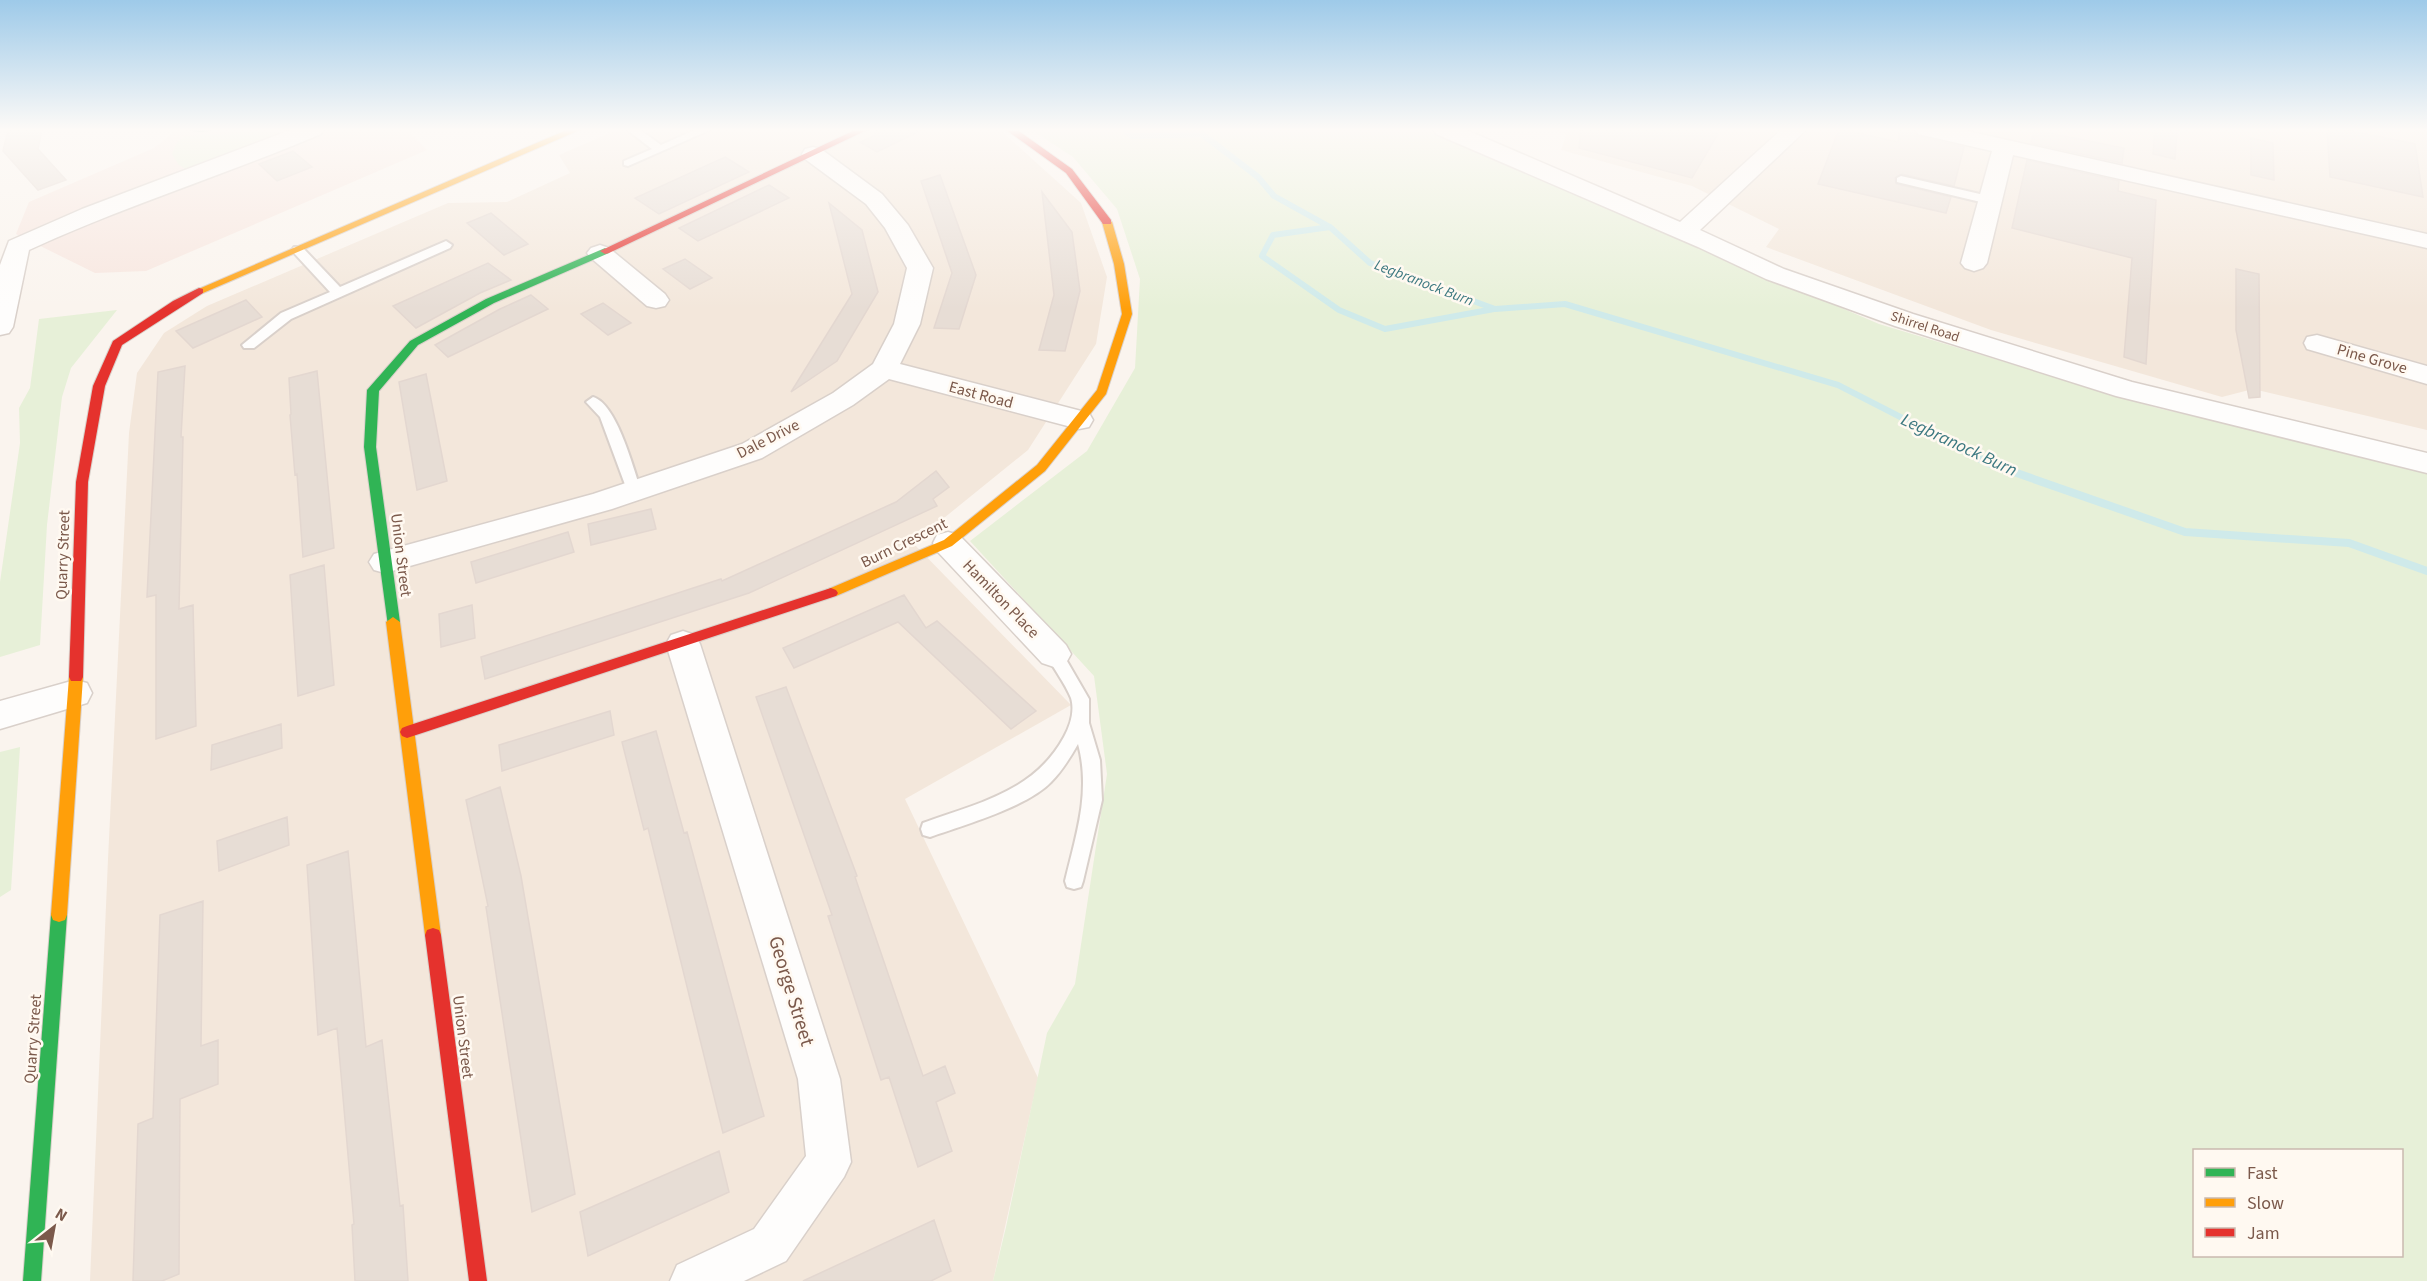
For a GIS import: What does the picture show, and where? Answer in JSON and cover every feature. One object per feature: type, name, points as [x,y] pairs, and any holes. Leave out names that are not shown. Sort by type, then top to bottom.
[{"type":"street","points":[[0,327],[18,246],[157,189]]},
{"type":"street","name":"Quarry Street","points":[[33,1281],[75,693],[82,482],[99,386],[117,344],[177,303],[207,287],[440,189]]},
{"type":"street","name":"Union Street","points":[[478,1281],[370,447],[373,390],[414,343],[490,301],[738,189]]},
{"type":"street","name":"Dale Drive","points":[[385,562],[634,490],[752,451],[843,399],[884,369],[907,324],[920,268],[896,225],[874,198],[861,189]]},
{"type":"street","name":"Burn Crescent","points":[[407,732],[683,644],[847,588],[948,543],[1041,468],[1101,391],[1127,314],[1119,264],[1106,219],[1083,189]]},
{"type":"street","name":"Shirrel Road","points":[[1583,189],[1775,274],[2009,355],[2126,390],[2427,463]]},
{"type":"street","points":[[1683,232],[1730,189]]},
{"type":"street","points":[[1974,263],[1992,189]]},
{"type":"street","points":[[2192,189],[2427,241]]},
{"type":"street","points":[[600,253],[656,300]]},
{"type":"street","name":"Pine Grove","points":[[2317,344],[2427,375]]},
{"type":"street","name":"East Road","points":[[884,369],[1079,420]]},
{"type":"street","name":"Hamilton Place","points":[[948,543],[1054,654]]},
{"type":"street","name":"George Street","points":[[683,644],[819,1079],[830,1162],[770,1245],[693,1281]]},
{"type":"street","points":[[0,715],[75,693]]},
{"type":"lane","points":[[1940,189],[1989,200]]},
{"type":"lane","points":[[249,345],[286,316],[446,245]]},
{"type":"lane","points":[[298,250],[337,292]]},
{"type":"lane","points":[[593,402],[606,415],[634,490]]},
{"type":"lane","points":[[1054,654],[1080,699],[1080,723],[1091,760],[1093,800],[1074,881]]},
{"type":"lane","points":[[930,829],[1018,796],[1044,778],[1064,753],[1080,723]]},
{"type":"shaded area","points":[[60,189],[337,189],[146,271],[95,273],[16,234],[29,202]]},
{"type":"shaded area","points":[[536,189],[1065,189],[1081,203],[1107,277],[1096,344],[1028,450],[913,543],[1071,705],[905,799],[1038,1078],[993,1281],[90,1281],[129,433],[137,373],[164,333],[207,306],[448,203],[507,202]]},
{"type":"shaded area","points":[[1698,189],[2427,189],[2427,430],[2253,389],[2222,397],[1991,330],[1766,247],[1779,229]]},
{"type":"green space","points":[[1100,189],[1563,189],[1879,324],[2157,408],[2427,469],[2427,1281],[993,1281],[1047,1033],[1075,984],[1107,774],[1094,676],[970,541],[1087,451],[1135,368],[1140,279],[1117,209]]},
{"type":"green space","points":[[117,310],[71,368],[62,397],[47,525],[40,645],[0,657],[0,582],[20,443],[19,408],[30,388],[39,319]]},
{"type":"green space","points":[[20,747],[11,890],[0,897],[0,752]]},
{"type":"building","points":[[655,189],[713,189],[659,214],[635,198]]},
{"type":"building","points":[[761,189],[775,189],[789,198],[698,241],[679,228]]},
{"type":"building","points":[[924,189],[945,189],[976,275],[959,329],[934,328],[952,273]]},
{"type":"building","points":[[1839,189],[1916,189],[1951,197],[1946,213]]},
{"type":"building","points":[[2021,189],[2118,189],[2118,191],[2156,200],[2146,364],[2124,357],[2132,258],[2012,228]]},
{"type":"building","points":[[2385,189],[2422,189],[2423,197]]},
{"type":"building","points":[[1042,192],[1072,232],[1080,291],[1065,351],[1039,350],[1054,295]]},
{"type":"building","points":[[829,203],[862,230],[878,292],[837,361],[791,392],[852,294]]},
{"type":"building","points":[[491,213],[528,244],[504,255],[467,223]]},
{"type":"building","points":[[685,259],[712,278],[690,289],[663,269]]},
{"type":"building","points":[[488,263],[511,280],[480,293],[416,328],[393,306]]},
{"type":"building","points":[[2236,269],[2259,274],[2260,397],[2249,398],[2236,330]]},
{"type":"building","points":[[531,295],[548,309],[448,357],[435,345],[500,309]]},
{"type":"building","points":[[246,300],[262,317],[193,348],[176,331]]},
{"type":"building","points":[[603,303],[631,323],[608,335],[581,314]]},
{"type":"building","points":[[185,366],[181,437],[183,437],[179,609],[193,605],[196,726],[156,739],[156,595],[147,597],[158,372]]},
{"type":"building","points":[[317,371],[334,548],[303,557],[290,415],[289,378]]},
{"type":"building","points":[[426,374],[447,481],[417,490],[399,382]]},
{"type":"building","points":[[936,471],[949,487],[933,499],[937,506],[749,593],[485,679],[481,657],[721,579],[722,581],[896,502]]},
{"type":"building","points":[[651,509],[656,529],[591,545],[588,524]]},
{"type":"building","points":[[568,532],[574,552],[476,583],[471,562]]},
{"type":"building","points":[[324,565],[334,685],[298,696],[290,575]]},
{"type":"building","points":[[904,595],[926,628],[937,621],[1036,711],[1011,729],[898,622],[794,668],[783,648]]},
{"type":"building","points":[[472,605],[475,638],[441,647],[439,614]]},
{"type":"building","points":[[786,687],[857,876],[855,877],[923,1076],[945,1066],[955,1093],[936,1102],[952,1151],[918,1167],[889,1077],[881,1080],[828,916],[832,915],[756,697]]},
{"type":"building","points":[[610,711],[614,735],[502,771],[499,745]]},
{"type":"building","points":[[281,724],[282,748],[211,770],[212,745]]},
{"type":"building","points":[[656,731],[684,833],[687,832],[764,1116],[723,1133],[648,828],[644,830],[622,742]]},
{"type":"building","points":[[500,787],[521,876],[575,1194],[532,1212],[486,907],[488,906],[466,800]]},
{"type":"building","points":[[287,817],[289,845],[219,871],[217,841]]},
{"type":"building","points":[[348,851],[366,1047],[382,1040],[400,1206],[403,1205],[408,1281],[355,1281],[352,1225],[354,1224],[337,1028],[318,1035],[307,865]]},
{"type":"building","points":[[203,901],[201,1046],[218,1040],[218,1084],[180,1099],[179,1274],[162,1281],[133,1281],[138,1124],[153,1118],[160,915]]},
{"type":"building","points":[[719,1151],[729,1192],[588,1256],[580,1212]]},
{"type":"building","points":[[934,1220],[951,1271],[931,1281],[803,1281]]},
{"type":"waterway","name":"Legbranock Burn","points":[[1268,189],[1274,196],[1330,227]]},
{"type":"waterway","name":"Legbranock Burn","points":[[1330,227],[1370,263],[1495,309],[1565,304],[1838,385],[1918,426]]},
{"type":"waterway","name":"Legbranock Burn","points":[[1330,227],[1273,235],[1262,256],[1339,310],[1385,329],[1494,309]]},
{"type":"waterway","name":"Legbranock Burn","points":[[1915,425],[1988,463],[2185,532],[2349,543],[2427,571]]},
{"type":"traffic: fast","points":[[393,622],[370,447],[373,390],[414,343],[490,301],[605,251]]},
{"type":"traffic: fast","points":[[32,1281],[59,915]]},
{"type":"traffic: slow","points":[[199,291],[438,189]]},
{"type":"traffic: slow","points":[[831,593],[948,543],[1041,468],[1102,391],[1127,314],[1119,264],[1107,222]]},
{"type":"traffic: slow","points":[[393,622],[433,935]]},
{"type":"traffic: slow","points":[[59,915],[76,677]]},
{"type":"traffic: jam","points":[[605,251],[738,189]]},
{"type":"traffic: jam","points":[[1082,189],[1107,222]]},
{"type":"traffic: jam","points":[[76,677],[82,482],[99,386],[117,343],[199,291]]},
{"type":"traffic: jam","points":[[407,732],[831,593]]},
{"type":"traffic: jam","points":[[433,935],[478,1281]]}]
